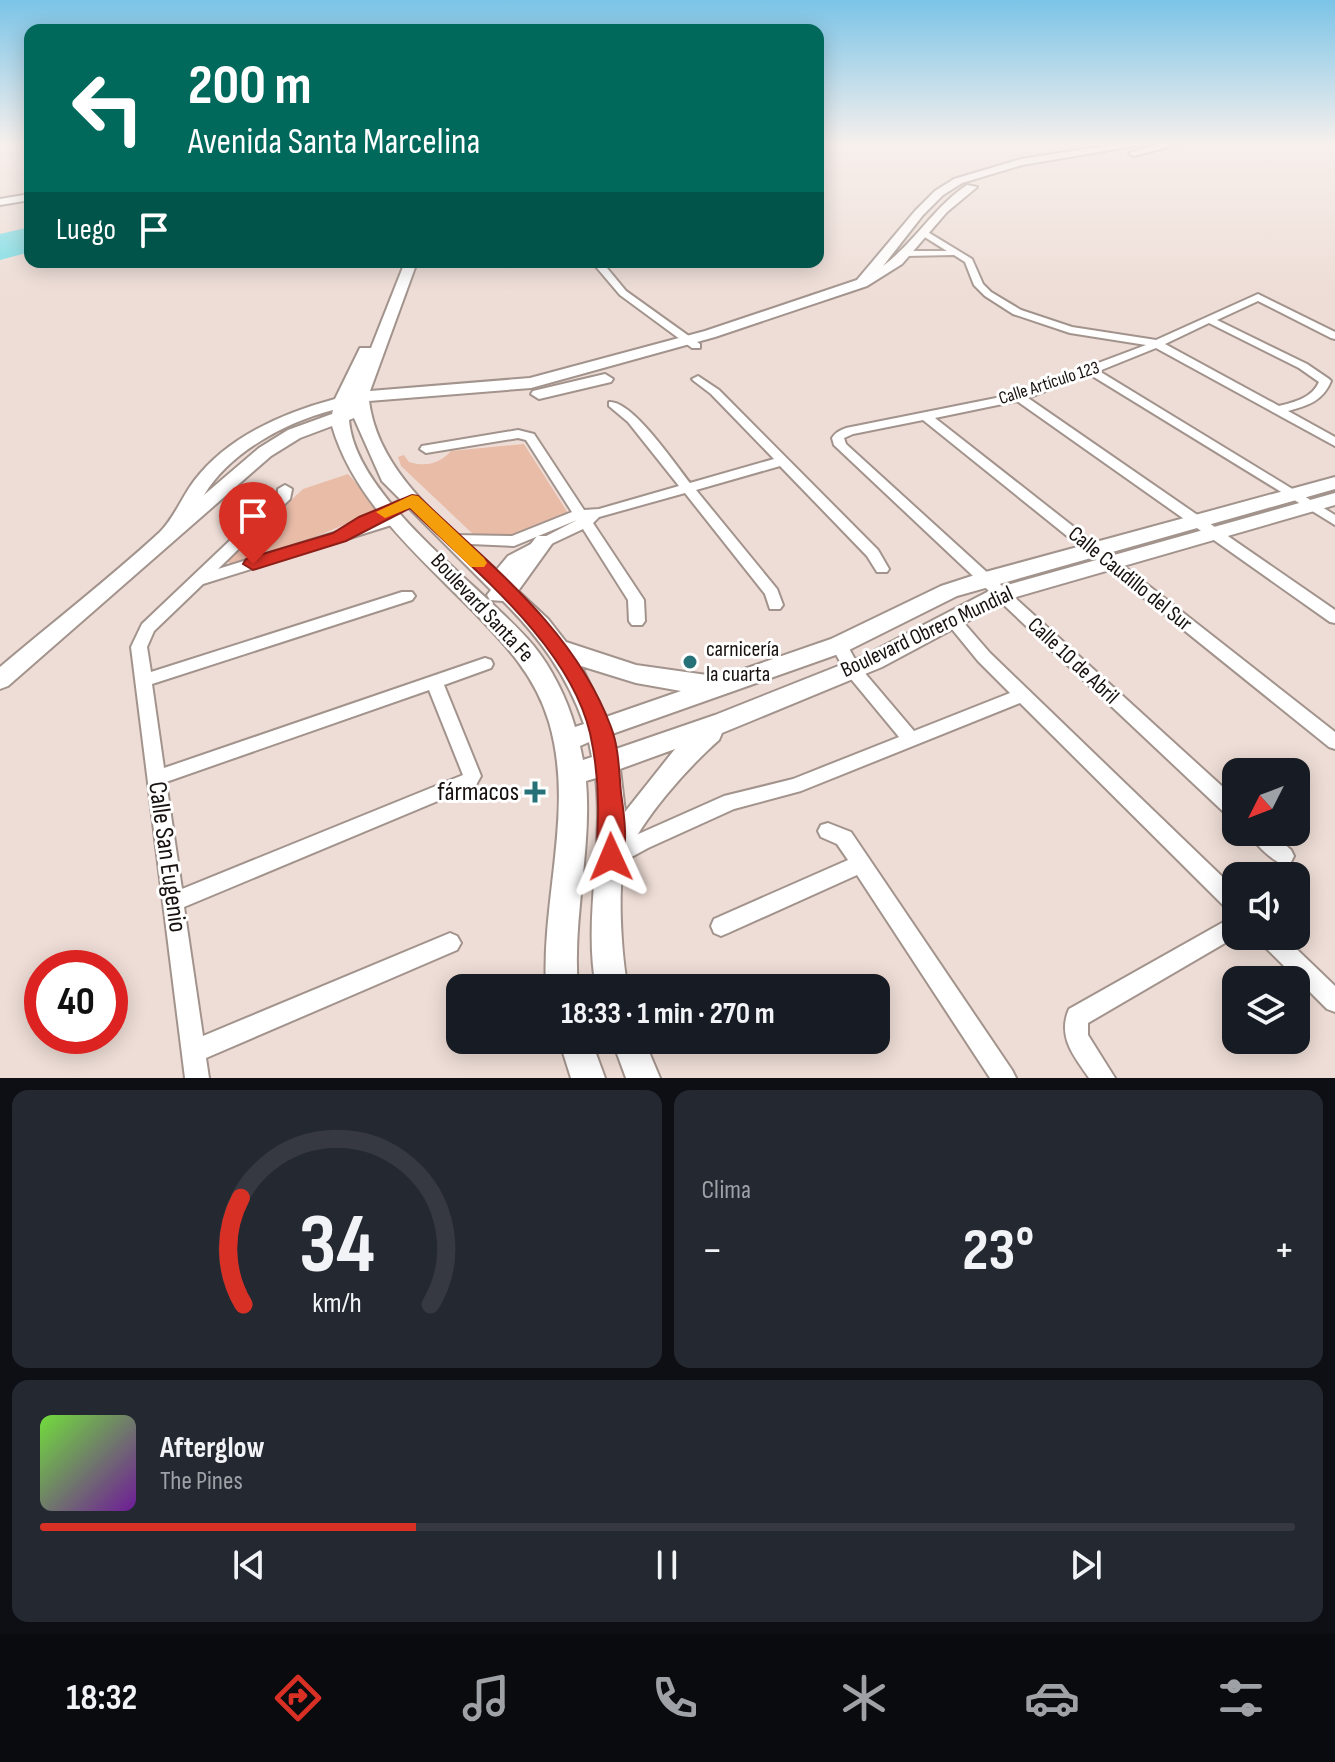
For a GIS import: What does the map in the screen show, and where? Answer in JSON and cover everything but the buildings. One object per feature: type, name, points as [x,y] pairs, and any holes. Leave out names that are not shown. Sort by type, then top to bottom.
[{"type":"street","points":[[862,283],[939,193]]},
{"type":"street","points":[[0,680],[278,443],[351,406],[512,399],[557,391],[672,359],[710,334],[862,283],[892,269],[961,193]]},
{"type":"street","points":[[0,202],[24,198]]},
{"type":"street","points":[[0,209],[24,205]]},
{"type":"street","points":[[926,234],[969,261],[979,285],[1017,312],[1070,330],[1155,343],[1335,442]]},
{"type":"street","points":[[908,254],[954,254]]},
{"type":"street","points":[[351,406],[399,268]]},
{"type":"street","points":[[351,406],[408,268]]},
{"type":"street","points":[[602,268],[623,293],[692,343]]},
{"type":"street","name":"Calle Artículo 123","points":[[840,445],[838,438],[841,434],[1019,397],[1155,343],[1258,297],[1335,336]]},
{"type":"street","points":[[1208,319],[1303,366],[1325,381],[1321,391],[1312,398],[1279,410]]},
{"type":"street","points":[[1090,370],[1335,521]]},
{"type":"street","points":[[698,379],[715,392],[873,553],[882,569]]},
{"type":"street","points":[[1019,397],[1335,618]]},
{"type":"street","points":[[613,404],[632,419],[772,593],[775,605]]},
{"type":"street","name":"Boulevard Santa Fe","points":[[561,974],[559,933],[572,845],[572,775],[567,740],[558,710],[537,667],[392,515],[354,466],[341,427],[351,406],[363,423],[381,465],[560,649],[576,674],[601,729],[607,763],[611,858],[605,959],[609,974]]},
{"type":"street","name":"Calle Caudillo del Sur","points":[[924,415],[1335,742]]},
{"type":"street","points":[[426,449],[525,434],[530,437],[636,600],[637,621]]},
{"type":"street","name":"Calle 10 de Abril","points":[[840,445],[1222,798]]},
{"type":"street","points":[[453,540],[528,545],[600,513],[782,461]]},
{"type":"street","name":"Boulevard Obrero Mundial","points":[[567,740],[839,645],[949,591],[993,586],[1206,528],[1301,501],[1335,483]]},
{"type":"street","points":[[195,581],[285,496],[285,489]]},
{"type":"street","name":"Boulevard Obrero Mundial","points":[[1301,501],[1335,499]]},
{"type":"street","points":[[195,581],[339,537],[392,515],[412,500]]},
{"type":"street","points":[[478,602],[501,586],[528,545],[583,519]]},
{"type":"street","name":"Calle San Eugenio","points":[[195,581],[148,628],[139,647],[197,1078]]},
{"type":"street","name":"Boulevard Obrero Mundial","points":[[572,775],[724,722],[874,661],[952,619],[993,586]]},
{"type":"street","points":[[143,681],[407,596]]},
{"type":"street","points":[[952,619],[984,657],[1222,890]]},
{"type":"street","points":[[839,645],[852,669],[912,741]]},
{"type":"street","points":[[560,649],[615,671],[642,678],[727,685]]},
{"type":"street","points":[[156,778],[485,664]]},
{"type":"street","points":[[173,902],[470,780],[472,776],[434,681]]},
{"type":"street","points":[[611,858],[731,802],[795,786],[1023,695]]},
{"type":"street","points":[[611,858],[640,811],[688,750],[724,722]]},
{"type":"street","points":[[828,831],[844,838],[1004,1078]]},
{"type":"street","points":[[1273,846],[1284,856]]},
{"type":"street","points":[[721,926],[861,864]]},
{"type":"street","points":[[1103,1078],[1076,1038],[1077,1017],[1222,933]]},
{"type":"street","points":[[193,1052],[450,943]]},
{"type":"street","points":[[1282,950],[1335,1001]]},
{"type":"street","points":[[580,1054],[588,1078]]},
{"type":"street","points":[[634,1054],[643,1078]]},
{"type":"shaded area","points":[[524,444],[570,516],[516,539],[475,536],[401,466],[398,457],[404,455],[409,462],[427,464],[437,462],[451,451]]},
{"type":"shaded area","points":[[348,474],[380,510],[300,543],[232,564],[226,561],[303,489]]},
{"type":"water","points":[[24,228],[24,254],[0,260],[0,234]]},
{"type":"slow traffic","points":[[385,512],[412,500],[478,563]]},
{"type":"place","name":"carnicería la cuarta","points":[[690,662]]},
{"type":"place","name":"fármacos","points":[[535,792]]},
{"type":"route","points":[[253,564],[339,537],[412,500],[540,625],[576,674],[601,729],[611,804],[611,857]]}]
